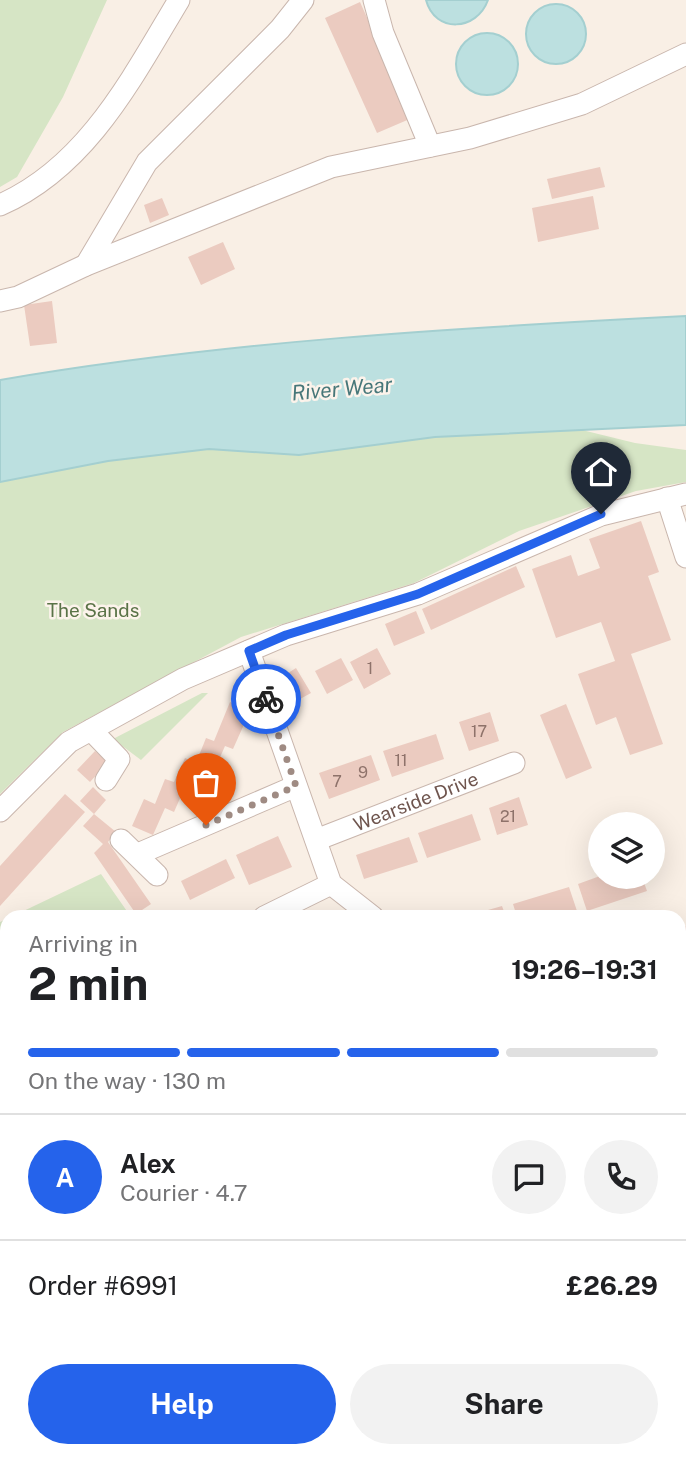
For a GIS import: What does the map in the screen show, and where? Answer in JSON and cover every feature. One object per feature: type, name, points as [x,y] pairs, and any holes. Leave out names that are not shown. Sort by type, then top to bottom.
[{"type":"street","points":[[0,205],[26,194],[76,153],[117,101],[179,0]]},
{"type":"street","points":[[86,265],[147,162],[280,29],[303,0]]},
{"type":"street","points":[[374,0],[383,33],[430,146]]},
{"type":"street","points":[[0,301],[18,297],[86,265],[331,167],[470,138],[582,104],[686,54]]},
{"type":"street","points":[[0,811],[69,742],[183,679],[286,635],[418,594],[601,514],[677,496],[686,557]]},
{"type":"street","points":[[249,651],[331,884],[364,910]]},
{"type":"street","points":[[91,730],[119,759],[106,780]]},
{"type":"street","name":"Wearside Drive","points":[[316,840],[514,763]]},
{"type":"street","points":[[138,854],[296,786]]},
{"type":"street","points":[[121,840],[157,875]]},
{"type":"street","points":[[278,910],[331,884]]},
{"type":"green space","points":[[0,0],[107,0],[63,97],[17,177],[0,187]]},
{"type":"green space","name":"The Sands","points":[[582,430],[635,443],[686,450],[686,482],[636,491],[519,531],[414,583],[241,637],[63,732],[0,794],[0,482],[108,461],[210,448],[299,455],[435,437]]},
{"type":"green space","points":[[202,693],[208,693],[141,760],[113,739]]},
{"type":"green space","points":[[101,874],[126,910],[26,910]]},
{"type":"water","points":[[426,0],[488,0],[475,18],[456,24],[438,19]]},
{"type":"water","points":[[556,4],[573,9],[581,17],[586,34],[581,51],[573,59],[556,64],[539,59],[531,51],[526,34],[531,17],[539,9]]},
{"type":"water","points":[[481,33],[493,33],[509,42],[516,52],[516,76],[509,86],[493,95],[481,95],[470,90],[461,81],[456,70],[456,58],[461,47],[470,38]]},
{"type":"water","name":"River Wear","points":[[686,316],[686,425],[435,437],[299,455],[209,449],[108,461],[0,482],[0,380],[171,355],[256,346],[428,331]]},
{"type":"building","points":[[360,2],[412,118],[377,133],[325,18]]},
{"type":"building","points":[[600,167],[605,187],[552,199],[547,179]]},
{"type":"building","points":[[593,196],[599,229],[538,242],[532,208]]},
{"type":"building","points":[[162,198],[169,215],[150,223],[144,205]]},
{"type":"building","points":[[223,242],[235,269],[201,285],[188,257]]},
{"type":"building","points":[[52,301],[57,343],[30,346],[24,305]]},
{"type":"building","points":[[641,521],[659,572],[648,576],[671,640],[631,654],[663,744],[630,755],[616,717],[596,725],[578,674],[615,661],[601,622],[556,638],[532,569],[571,555],[578,576],[600,568],[589,539]]},
{"type":"building","points":[[516,566],[525,587],[431,630],[422,609]]},
{"type":"building","points":[[416,611],[425,633],[394,646],[385,624]]},
{"type":"building","points":[[377,648],[391,674],[364,689],[350,662]]},
{"type":"building","points":[[341,658],[353,680],[327,694],[315,671]]},
{"type":"building","points":[[296,668],[311,693],[291,704],[277,680]]},
{"type":"building","points":[[230,702],[250,711],[233,749],[225,746],[214,771],[205,767],[194,791],[185,787],[174,812],[165,808],[153,835],[132,826],[144,799],[155,804],[165,779],[174,782],[185,758],[196,763],[206,738],[214,741]]},
{"type":"building","points":[[566,704],[592,768],[566,779],[540,715]]},
{"type":"building","points":[[490,712],[499,741],[469,751],[459,722]]},
{"type":"building","points":[[436,734],[444,759],[392,777],[383,751]]},
{"type":"building","points":[[95,751],[108,762],[90,782],[77,770]]},
{"type":"building","points":[[371,755],[380,780],[329,799],[319,773]]},
{"type":"building","points":[[93,787],[106,800],[94,814],[80,801]]},
{"type":"building","points":[[65,794],[85,812],[0,906],[0,866]]},
{"type":"building","points":[[519,797],[528,825],[497,835],[489,808]]},
{"type":"building","points":[[94,814],[116,832],[108,842],[151,904],[142,910],[133,910],[94,853],[103,844],[83,826]]},
{"type":"building","points":[[472,814],[481,840],[427,858],[418,833]]},
{"type":"building","points":[[278,836],[292,867],[249,885],[236,855]]},
{"type":"building","points":[[409,837],[418,862],[364,879],[356,855]]},
{"type":"building","points":[[226,859],[235,878],[190,900],[181,881]]},
{"type":"building","points":[[588,880],[588,889],[647,891],[590,910],[587,910],[578,884]]},
{"type":"building","points":[[569,887],[577,910],[515,910],[513,904]]},
{"type":"building","points":[[502,906],[503,910],[488,910]]},
{"type":"way so far","points":[[206,825],[296,786],[266,699]]},
{"type":"route","points":[[266,699],[249,651],[286,635],[418,594],[601,514]]}]
